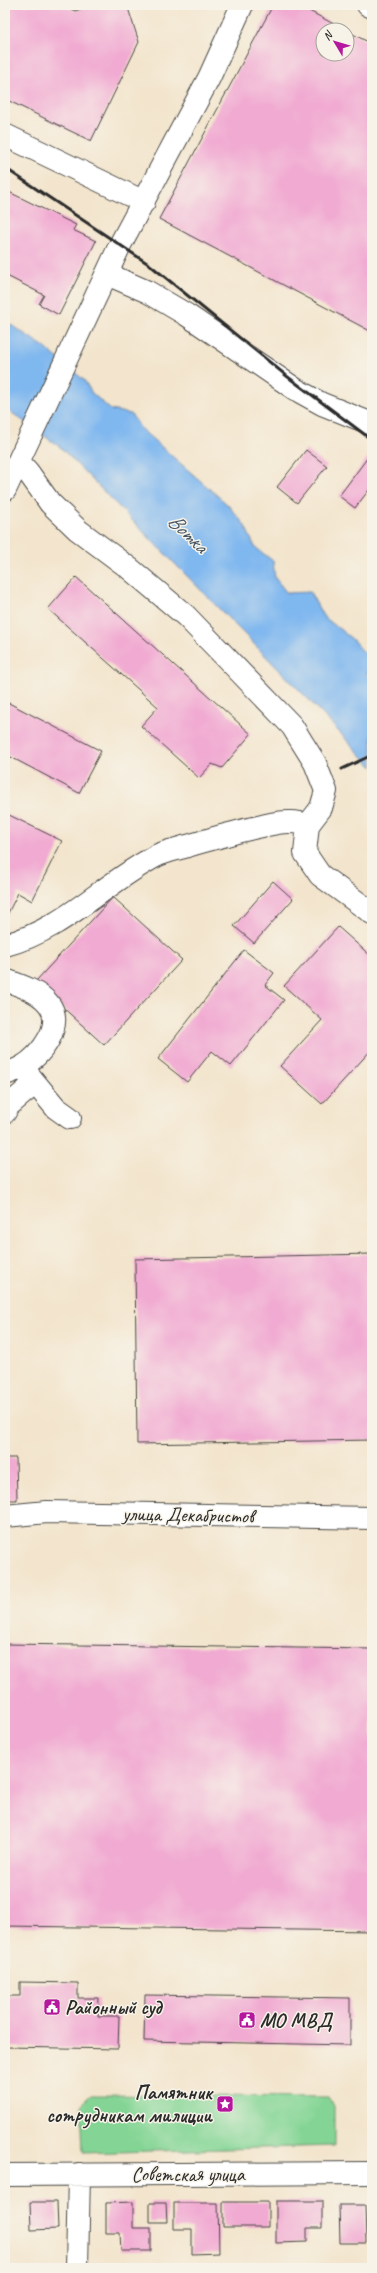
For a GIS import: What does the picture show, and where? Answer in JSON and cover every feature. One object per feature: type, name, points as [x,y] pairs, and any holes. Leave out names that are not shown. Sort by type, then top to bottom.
[{"type":"street","points":[[5,490],[107,274],[209,78],[242,5]]},
{"type":"street","points":[[368,5],[372,7]]},
{"type":"street","points":[[5,135],[144,202]]},
{"type":"street","points":[[107,274],[148,292],[188,315],[302,393],[322,404],[372,424]]},
{"type":"street","points":[[23,453],[28,472],[50,503],[78,530],[129,568],[186,616],[292,726],[315,763],[326,791],[321,808],[308,825],[305,853],[320,875],[372,913]]},
{"type":"street","points":[[5,945],[52,926],[131,871],[160,854],[230,834],[278,823],[297,821],[308,825]]},
{"type":"street","points":[[5,980],[28,988],[49,1003],[55,1017],[52,1034],[42,1051],[20,1075],[5,1112]]},
{"type":"street","points":[[20,1075],[56,1108],[70,1118]]},
{"type":"street","name":"улица Декабристов","points":[[5,1516],[47,1512],[372,1518]]},
{"type":"street","name":"Советская улица","points":[[5,2175],[372,2172]]},
{"type":"street","points":[[77,2268],[78,2174]]},
{"type":"green space","points":[[91,2095],[328,2097],[334,2106],[334,2146],[83,2153],[81,2104]]},
{"type":"water","name":"Вотка","points":[[5,321],[43,346],[84,380],[92,393],[111,410],[131,414],[141,429],[227,504],[244,524],[255,547],[273,561],[275,578],[287,593],[310,592],[323,616],[352,639],[370,659],[367,675],[372,680],[372,767],[308,699],[60,447],[5,408]]},
{"type":"building","points":[[5,5],[62,5],[75,11],[92,5],[127,5],[139,42],[91,141],[5,99]]},
{"type":"building","points":[[273,5],[298,5],[330,22],[315,22],[315,62],[355,62],[355,35],[372,44],[372,332],[159,219]]},
{"type":"building","points":[[5,190],[76,225],[73,230],[96,241],[59,315],[39,304],[44,295],[5,275]]},
{"type":"building","points":[[306,450],[327,466],[297,503],[277,487]]},
{"type":"building","points":[[371,453],[372,486],[355,508],[339,496]]},
{"type":"building","points":[[76,577],[251,734],[222,768],[212,764],[199,778],[141,726],[158,707],[48,609]]},
{"type":"building","points":[[5,701],[101,751],[79,793],[5,754]]},
{"type":"building","points":[[5,813],[62,841],[32,901],[18,893],[5,919]]},
{"type":"building","points":[[273,881],[293,899],[254,943],[234,926]]},
{"type":"building","points":[[113,897],[182,960],[104,1045],[35,982]]},
{"type":"building","points":[[338,927],[372,957],[372,1049],[322,1104],[280,1066],[322,1020],[284,986]]},
{"type":"building","points":[[244,950],[274,973],[265,985],[284,1000],[231,1066],[212,1051],[187,1082],[158,1059]]},
{"type":"building","points":[[372,1254],[372,1440],[137,1444],[135,1259]]},
{"type":"building","points":[[5,1458],[16,1458],[17,1500],[5,1500]]},
{"type":"building","points":[[5,1644],[372,1649],[372,1931],[5,1926]]},
{"type":"building","name":"Районный суд","points":[[20,1982],[78,1983],[78,1998],[99,1998],[98,2016],[119,2016],[118,2049],[5,2047],[5,1996],[20,1996]]},
{"type":"building","name":"МО МВД","points":[[145,1995],[350,1998],[350,2045],[144,2041]]},
{"type":"building","points":[[276,2201],[322,2201],[322,2228],[307,2228],[307,2242],[276,2243]]},
{"type":"building","points":[[30,2202],[57,2202],[58,2229],[31,2230]]},
{"type":"building","points":[[133,2202],[133,2228],[151,2228],[151,2251],[121,2251],[120,2233],[106,2233],[106,2203]]},
{"type":"building","points":[[223,2202],[268,2202],[268,2227],[223,2227]]},
{"type":"building","points":[[150,2203],[166,2203],[167,2222],[150,2222]]},
{"type":"building","points":[[174,2203],[218,2203],[219,2253],[192,2254],[192,2229],[174,2229]]},
{"type":"building","points":[[339,2205],[365,2205],[366,2243],[340,2243]]},
{"type":"railway","points":[[5,168],[150,265],[288,377],[372,440]]},
{"type":"railway","points":[[342,769],[372,755]]},
{"type":"place","name":"Районный суд","points":[[52,2007]]},
{"type":"place","name":"МО МВД","points":[[247,2020]]},
{"type":"place","name":"Памятник сотрудникам милиции","points":[[225,2104]]}]
